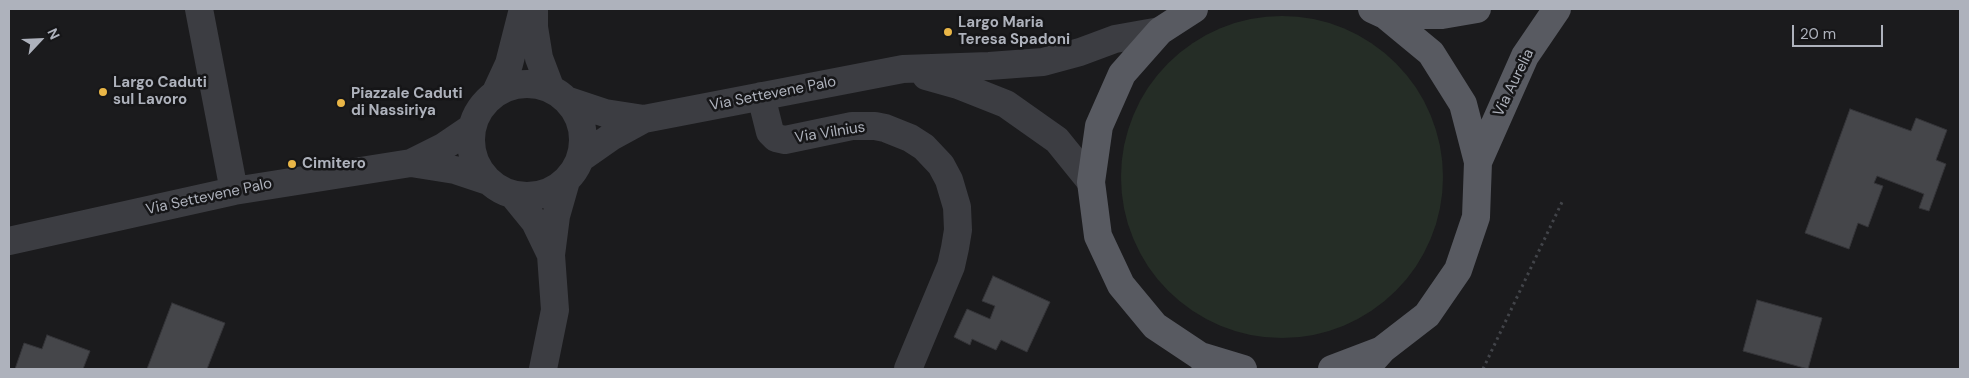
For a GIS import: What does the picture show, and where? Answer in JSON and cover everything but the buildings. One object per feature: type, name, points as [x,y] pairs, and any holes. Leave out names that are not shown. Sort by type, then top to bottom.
[{"type":"main road","points":[[1194,9],[1160,31],[1122,74],[1099,126],[1090,182],[1098,236],[1120,285],[1156,326],[1206,363],[1243,369]]},
{"type":"main road","name":"Via Aurelia","points":[[1379,12],[1442,15],[1477,9]]},
{"type":"main road","name":"Via Aurelia","points":[[1478,162],[1525,56],[1557,9]]},
{"type":"main road","name":"Via Aurelia","points":[[1365,369],[1383,349],[1427,315],[1458,270],[1476,217],[1478,162],[1463,104],[1431,53],[1379,12]]},
{"type":"main road","name":"Via Aurelia","points":[[1332,369],[1383,349]]},
{"type":"street","points":[[198,9],[234,191]]},
{"type":"street","points":[[496,92],[509,64],[523,9]]},
{"type":"street","points":[[534,9],[534,27],[539,58],[559,94]]},
{"type":"street","name":"Via Settevene Palo","points":[[581,158],[611,137],[644,119],[903,69],[1042,62],[1080,52],[1115,39],[1160,31]]},
{"type":"street","name":"Via Settevene Palo","points":[[903,69],[958,85],[1006,104],[1056,140],[1090,182]]},
{"type":"street","name":"Via Settevene Palo","points":[[559,94],[577,114],[582,128],[584,143],[581,158],[575,171],[566,182],[550,192],[532,196],[514,195],[500,189],[488,180],[479,169],[473,156],[470,142],[472,128],[480,108],[496,92],[513,85],[532,83],[606,113],[644,119]]},
{"type":"street","name":"Via Vilnius","points":[[761,96],[770,132],[776,138],[785,140],[852,126],[885,128],[903,134],[924,147],[941,166],[949,180],[957,207],[958,230],[955,248],[950,266],[908,369]]},
{"type":"street","name":"Via Settevene Palo","points":[[412,163],[443,147],[472,128]]},
{"type":"street","name":"Via Settevene Palo","points":[[9,241],[234,191],[412,163],[455,170],[488,180]]},
{"type":"street","points":[[543,369],[555,310],[551,256],[556,216],[566,182]]},
{"type":"street","points":[[514,195],[535,222],[551,256]]},
{"type":"path","points":[[1483,369],[1563,200]]},
{"type":"shaded area","points":[[1282,16],[1313,19],[1344,28],[1372,43],[1396,63],[1416,87],[1431,115],[1440,146],[1443,177],[1440,208],[1431,239],[1416,267],[1396,291],[1372,311],[1344,326],[1313,335],[1282,338],[1251,335],[1220,326],[1192,311],[1168,291],[1148,267],[1133,239],[1124,208],[1121,177],[1124,146],[1133,115],[1148,87],[1168,63],[1192,43],[1220,28],[1251,19]]},
{"type":"place","name":"Largo Maria Teresa Spadoni","points":[[948,32]]},
{"type":"place","name":"Largo Caduti sul Lavoro","points":[[103,92]]},
{"type":"place","name":"Piazzale Caduti di Nassiriya","points":[[341,103]]},
{"type":"place","name":"Cimitero","points":[[292,164]]}]
